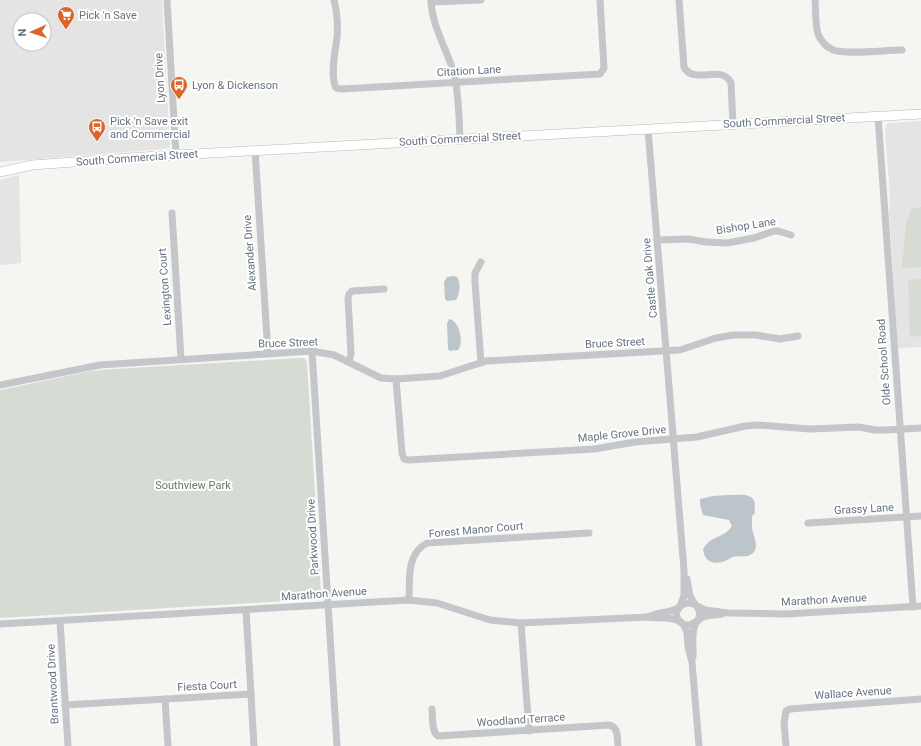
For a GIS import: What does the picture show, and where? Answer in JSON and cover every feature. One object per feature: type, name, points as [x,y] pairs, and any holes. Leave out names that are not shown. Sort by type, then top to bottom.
[{"type":"main road","name":"South Commercial Street","points":[[0,172],[32,165],[255,150],[921,114]]},
{"type":"street","name":"Lyon Drive","points":[[167,0],[176,155]]},
{"type":"street","name":"Citation Lane","points":[[334,0],[337,27],[333,59],[334,84],[336,88],[342,89],[598,75],[602,73],[604,68],[600,0]]},
{"type":"street","points":[[460,139],[456,82],[435,24],[431,1],[481,0]]},
{"type":"street","points":[[679,0],[684,67],[687,72],[692,75],[723,74],[729,79],[733,124]]},
{"type":"street","points":[[815,0],[817,29],[821,40],[833,50],[844,52],[902,50]]},
{"type":"street","name":"Olde School Road","points":[[878,116],[912,607]]},
{"type":"street","name":"Castle Oak Drive","points":[[648,129],[684,570],[684,596],[680,607]]},
{"type":"street","name":"Alexander Drive","points":[[255,150],[268,354]]},
{"type":"street","name":"Lexington Court","points":[[172,213],[181,359]]},
{"type":"street","name":"Bishop Lane","points":[[657,240],[688,239],[727,243],[754,238],[774,231],[791,235]]},
{"type":"street","points":[[481,262],[475,273],[475,282],[481,363]]},
{"type":"street","points":[[349,362],[351,354],[349,294],[352,291],[384,289]]},
{"type":"street","name":"Bruce Street","points":[[0,385],[91,366],[312,351],[334,355],[381,378],[396,379],[440,376],[481,363],[685,350],[707,341],[733,335],[756,335],[780,339],[798,336]]},
{"type":"street","name":"Parkwood Drive","points":[[312,351],[337,746]]},
{"type":"street","name":"Maple Grove Drive","points":[[396,379],[402,453],[404,459],[406,460],[594,449],[635,442],[697,437],[745,426],[758,425],[792,429],[823,429],[852,426],[875,430],[921,428]]},
{"type":"street","name":"Grassy Lane","points":[[808,523],[921,516]]},
{"type":"street","name":"Forest Manor Court","points":[[409,600],[412,558],[418,549],[427,543],[589,533]]},
{"type":"street","name":"Castle Oak Drive","points":[[684,570],[690,596],[696,605]]},
{"type":"street","name":"Marathon Avenue","points":[[0,624],[409,600],[437,603],[490,620],[521,623],[647,617],[656,619],[672,619],[682,623]]},
{"type":"street","points":[[692,662],[694,651],[692,632],[700,613],[696,605],[687,603],[680,607],[677,615],[687,632],[688,647],[692,662],[699,746]]},
{"type":"street","name":"Marathon Avenue","points":[[696,605],[705,610],[728,612],[806,614],[921,606]]},
{"type":"street","name":"Marathon Avenue","points":[[647,617],[655,613],[672,611],[680,607]]},
{"type":"street","name":"Fiesta Court","points":[[246,610],[254,746]]},
{"type":"street","name":"Marathon Avenue","points":[[697,622],[706,616],[728,612]]},
{"type":"street","name":"Brantwood Drive","points":[[60,621],[68,746]]},
{"type":"street","points":[[682,623],[689,625],[697,622]]},
{"type":"street","points":[[521,623],[529,731]]},
{"type":"street","name":"Fiesta Court","points":[[65,705],[251,694]]},
{"type":"street","points":[[165,699],[168,746]]},
{"type":"street","name":"Wallace Avenue","points":[[786,746],[784,723],[786,711],[796,708],[921,700]]},
{"type":"street","name":"Woodland Terrace","points":[[432,709],[435,735],[438,736],[612,725],[616,729],[618,746]]},
{"type":"shaded area","points":[[0,0],[162,0],[170,147],[164,149],[0,162]]},
{"type":"shaded area","points":[[921,121],[921,347],[898,348],[885,130],[887,124],[889,123]]},
{"type":"shaded area","points":[[19,175],[21,263],[0,265],[0,180]]},
{"type":"shaded area","points":[[447,277],[457,277],[460,288],[456,300],[447,301],[445,299],[444,282]]},
{"type":"shaded area","points":[[449,319],[456,324],[460,333],[461,342],[458,350],[450,351],[448,349],[447,324]]},
{"type":"shaded area","points":[[713,496],[748,496],[754,500],[755,513],[752,516],[752,528],[756,542],[755,550],[748,556],[733,557],[718,563],[711,562],[706,558],[703,549],[709,542],[724,534],[732,526],[729,520],[703,515],[700,499]]},
{"type":"green space","points":[[921,207],[921,267],[902,268],[906,222],[910,209]]},
{"type":"green space","points":[[921,279],[921,336],[910,337],[908,280]]},
{"type":"green space","name":"Southview Park","points":[[304,358],[307,362],[321,594],[320,599],[0,618],[0,390],[91,371]]},
{"type":"place","name":"Pick 'n Save","points":[[66,30]]},
{"type":"place","name":"Lyon & Dickenson","points":[[179,100]]},
{"type":"place","name":"Pick 'n Save exit and Commercial","points":[[97,142]]}]
